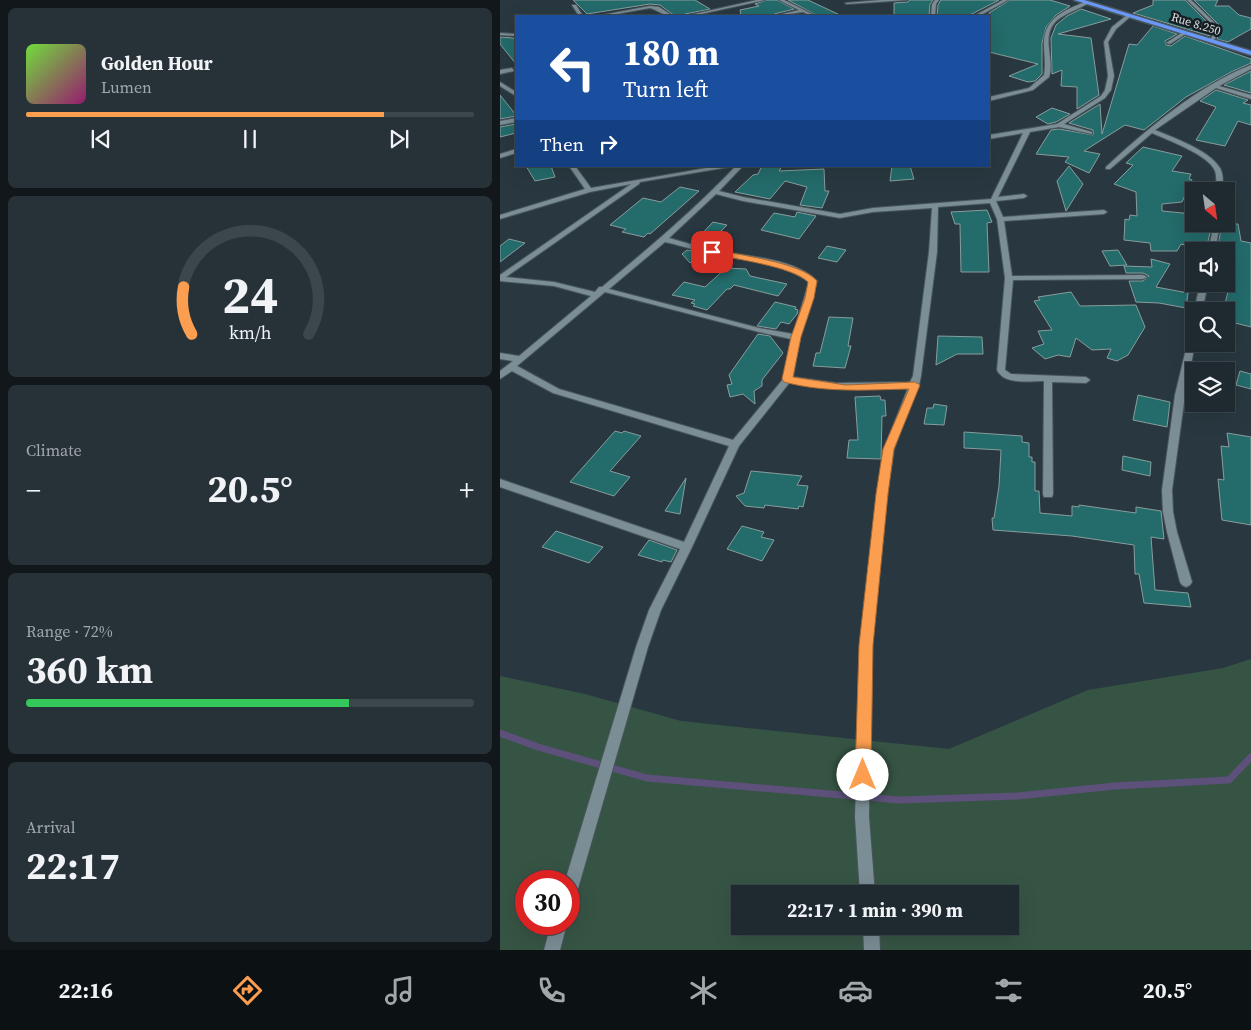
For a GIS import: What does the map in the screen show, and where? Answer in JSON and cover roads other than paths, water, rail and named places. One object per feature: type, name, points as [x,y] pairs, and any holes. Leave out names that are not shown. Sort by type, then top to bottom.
[{"type":"highway","name":"Rue 8.250","points":[[1077,0],[1251,53]]},
{"type":"street","points":[[692,15],[763,0]]},
{"type":"street","points":[[781,0],[812,15]]},
{"type":"street","points":[[842,0],[860,8]]},
{"type":"street","points":[[847,3],[906,0]]},
{"type":"street","points":[[933,15],[934,4],[937,0]]},
{"type":"street","points":[[978,15],[1006,0]]},
{"type":"street","points":[[1189,0],[1217,27],[1215,35],[1211,40]]},
{"type":"street","points":[[990,100],[1031,89],[1047,76],[1049,67],[1046,43],[1048,27],[1057,17],[1087,3]]},
{"type":"street","points":[[574,6],[580,15]]},
{"type":"street","points":[[605,15],[650,7],[657,8],[670,15]]},
{"type":"street","points":[[780,15],[802,10]]},
{"type":"street","points":[[1059,125],[1103,97],[1108,90],[1111,76],[1106,42],[1114,28],[1129,16]]},
{"type":"street","points":[[1168,44],[1185,33]]},
{"type":"street","points":[[500,34],[515,36]]},
{"type":"street","points":[[1108,168],[1153,131],[1215,86],[1251,67]]},
{"type":"street","points":[[500,72],[512,70]]},
{"type":"street","points":[[500,84],[515,93]]},
{"type":"street","points":[[1215,86],[1251,97]]},
{"type":"street","points":[[500,123],[515,120]]},
{"type":"street","points":[[990,137],[1059,125],[1090,133]]},
{"type":"street","points":[[1027,130],[994,200],[1000,219],[1009,278],[1001,370],[1003,374],[1009,377],[1086,380]]},
{"type":"street","points":[[1153,131],[1187,147],[1217,167],[1219,182]]},
{"type":"street","points":[[500,156],[515,151]]},
{"type":"street","points":[[573,167],[589,190]]},
{"type":"street","points":[[500,376],[664,239],[739,167]]},
{"type":"street","points":[[500,217],[589,190],[712,168]]},
{"type":"street","points":[[500,279],[642,180]]},
{"type":"street","points":[[715,192],[743,199],[834,215],[1024,196]]},
{"type":"street","points":[[867,885],[862,817],[866,645],[882,494],[889,449],[915,385],[932,252],[935,206]]},
{"type":"street","points":[[1000,219],[1104,212]]},
{"type":"street","points":[[576,870],[642,646],[655,610],[735,444],[788,379],[796,337],[809,298],[812,281],[806,275],[787,268],[712,252],[664,239]]},
{"type":"street","points":[[1009,278],[1143,276]]},
{"type":"street","points":[[500,279],[554,284],[599,292],[796,337]]},
{"type":"street","points":[[1186,582],[1170,526],[1167,490],[1180,395],[1189,352]]},
{"type":"street","points":[[500,356],[521,359]]},
{"type":"street","points":[[511,367],[556,391],[735,444]]},
{"type":"street","points":[[788,379],[814,385],[846,388],[915,385]]},
{"type":"street","points":[[1048,380],[1048,494]]},
{"type":"street","points":[[500,483],[553,499],[579,510],[687,547]]},
{"type":"street","points":[[552,950],[556,935]]},
{"type":"street","points":[[871,935],[872,950]]},
{"type":"waterway","points":[[500,733],[538,747],[647,778],[899,800],[1018,796],[1115,786],[1229,780],[1251,757]]}]
